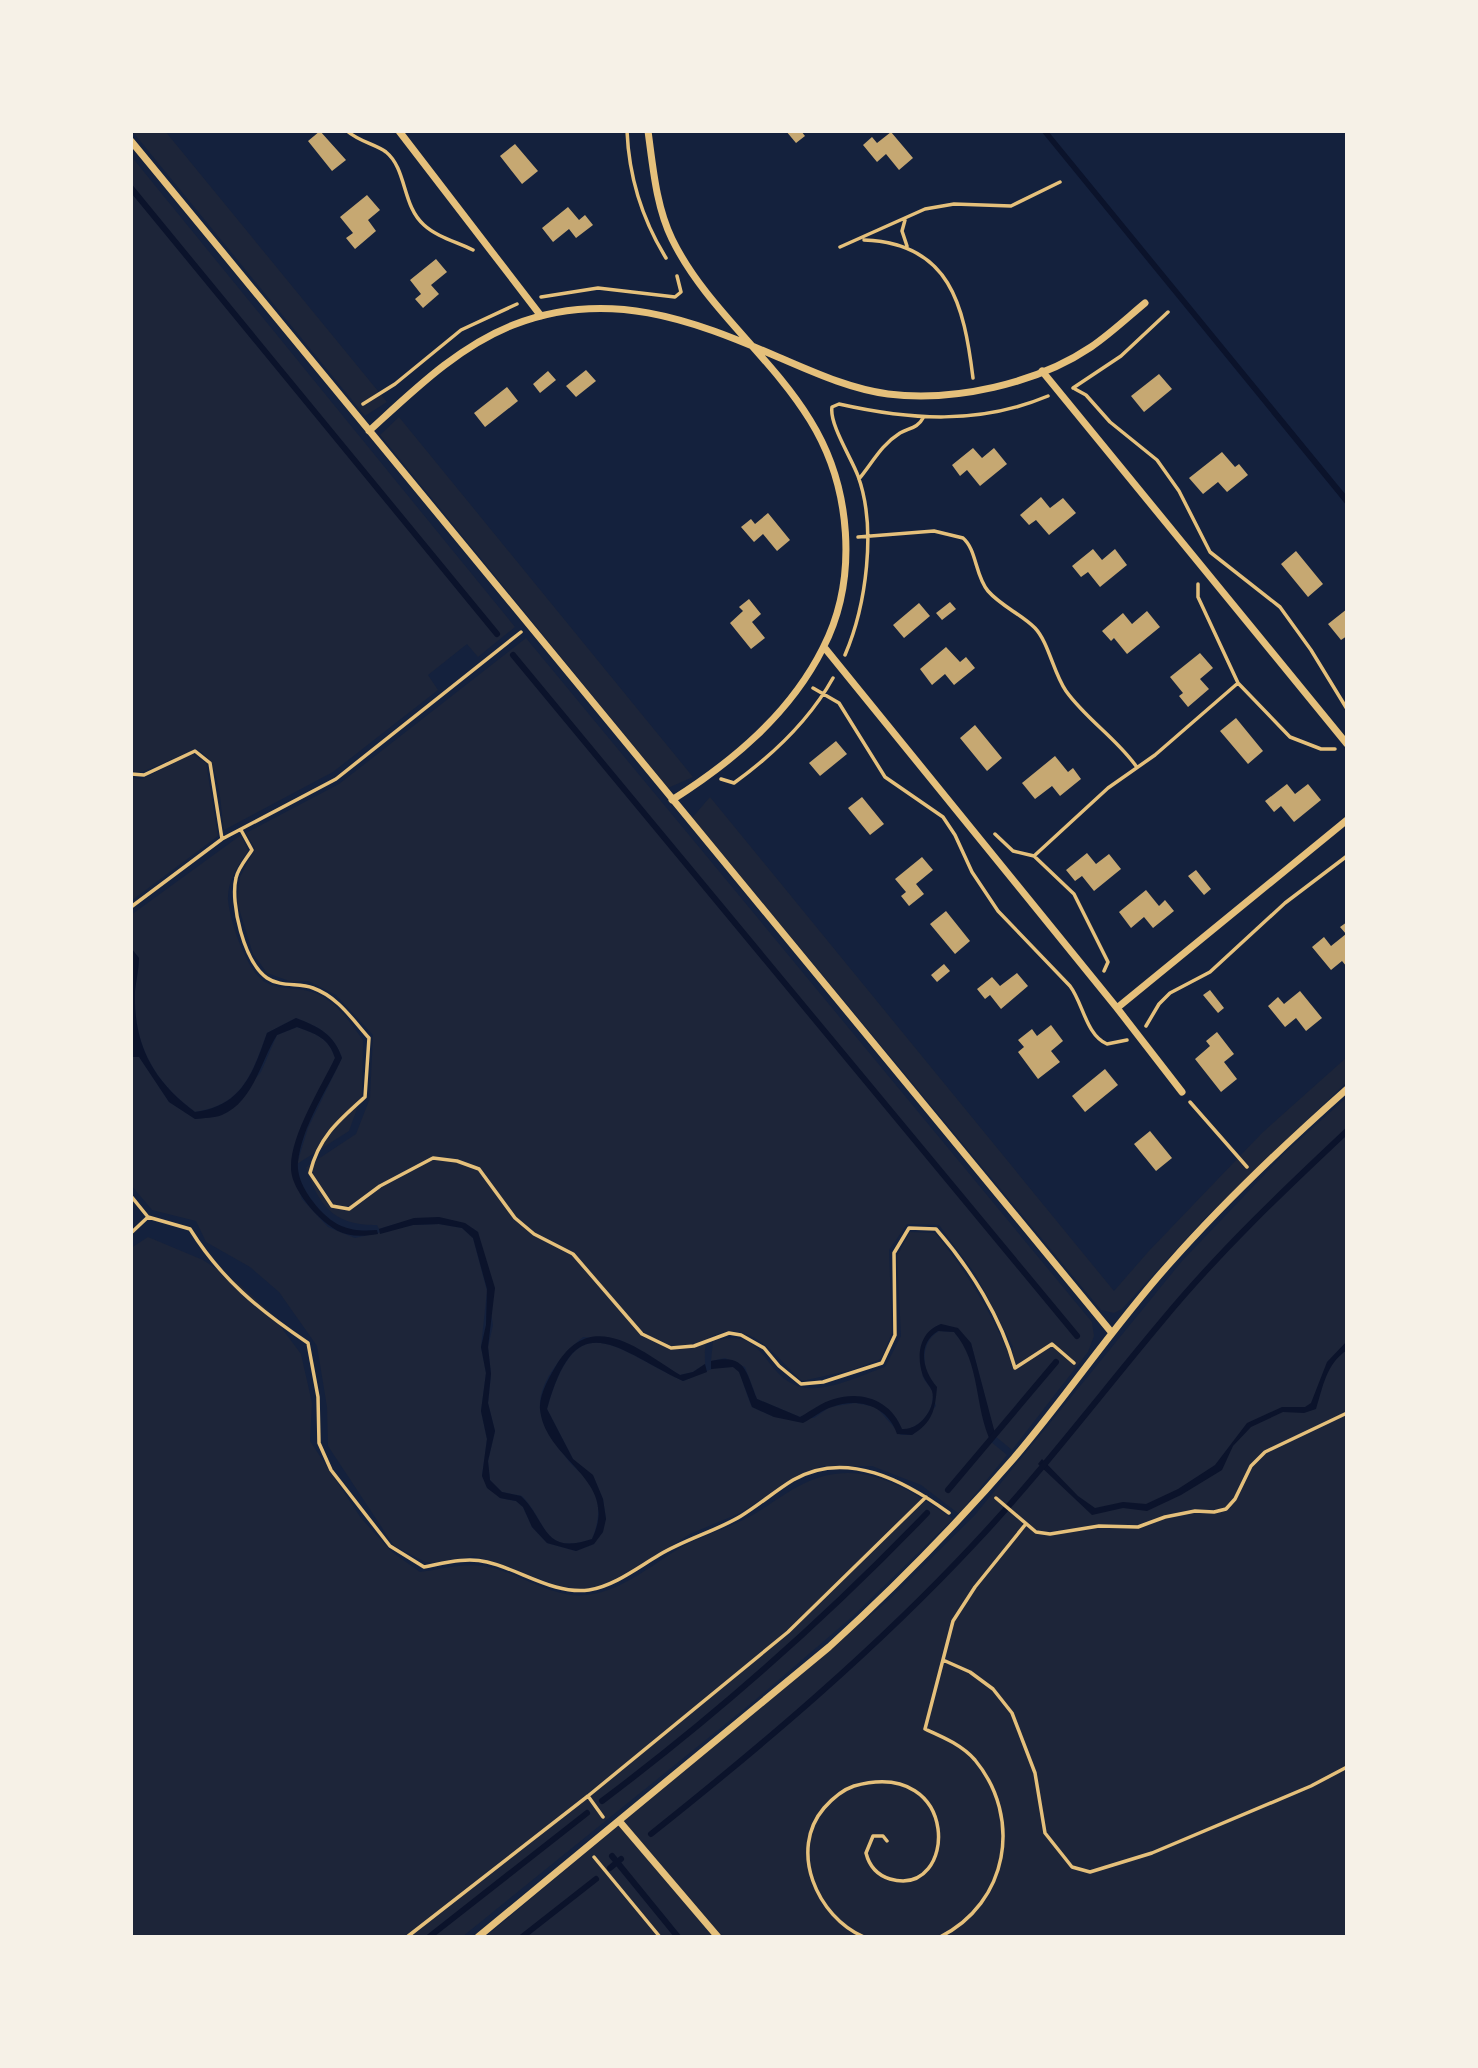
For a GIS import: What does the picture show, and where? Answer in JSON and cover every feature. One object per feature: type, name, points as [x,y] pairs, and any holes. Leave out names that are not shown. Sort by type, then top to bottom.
[{"type":"street","points":[[399,131],[541,316]]},
{"type":"street","points":[[648,131],[656,190],[672,239],[700,283],[811,420],[837,483],[846,537],[846,563],[838,601],[824,647],[802,682],[766,727],[714,773],[672,800]]},
{"type":"street","points":[[131,141],[528,627],[1112,1333]]},
{"type":"street","points":[[369,431],[421,384],[467,349],[512,326],[541,316],[601,308],[649,311],[683,318],[842,382],[887,394],[923,396],[975,390],[1042,371],[1091,347],[1145,303]]},
{"type":"street","points":[[1042,371],[1346,743]]},
{"type":"street","points":[[824,647],[1140,1036],[1182,1092]]},
{"type":"street","points":[[1117,1008],[1347,820]]},
{"type":"street","points":[[478,1937],[829,1647],[959,1521],[1084,1372],[1167,1266],[1254,1176],[1347,1089]]},
{"type":"street","points":[[620,1822],[718,1937]]},
{"type":"path","points":[[347,131],[360,142],[386,152],[396,166],[409,206],[424,225],[479,255]]},
{"type":"path","points":[[352,411],[395,384],[461,330],[529,300],[582,288],[679,296],[681,286],[677,275],[642,215],[630,165],[627,131]]},
{"type":"path","points":[[840,247],[862,240],[936,206],[1010,206],[1059,182]]},
{"type":"path","points":[[906,218],[902,231],[907,246]]},
{"type":"path","points":[[862,240],[907,246],[935,266],[955,295],[969,343],[975,390]]},
{"type":"path","points":[[508,297],[510,307]]},
{"type":"path","points":[[714,773],[729,783],[741,778],[789,737],[824,694],[840,666],[856,622],[863,592],[866,536],[859,479],[835,424],[832,407],[839,404],[923,418],[946,419],[1008,409],[1073,388],[1121,356],[1168,312]]},
{"type":"path","points":[[1073,388],[1086,395],[1110,422],[1157,460],[1180,491],[1210,552],[1280,607],[1311,650],[1347,709]]},
{"type":"path","points":[[859,479],[881,449],[905,430],[920,424],[923,418]]},
{"type":"path","points":[[846,537],[934,531],[963,538],[989,591],[1035,628],[1069,694],[1110,739],[1119,744],[1136,766]]},
{"type":"path","points":[[1210,552],[1198,597],[1238,684],[1290,737],[1321,749],[1334,749],[1346,743]]},
{"type":"path","points":[[131,907],[222,839],[336,779],[528,627]]},
{"type":"path","points":[[802,682],[824,694],[844,710],[863,747],[885,778],[933,809],[955,835],[972,872],[998,911],[1054,967],[1078,997],[1099,1040],[1113,1044],[1140,1036],[1159,1004],[1170,993],[1210,972],[1285,903],[1347,856]]},
{"type":"path","points":[[1034,856],[1136,766],[1155,755],[1238,684]]},
{"type":"path","points":[[131,774],[144,775],[195,751],[204,756],[210,763],[222,839]]},
{"type":"path","points":[[241,830],[252,849],[236,876],[233,903],[250,956],[266,977],[293,987],[312,987],[335,999],[369,1038],[365,1097],[340,1119],[316,1149],[310,1174],[332,1206],[349,1209],[380,1186],[433,1158],[457,1161],[480,1169],[515,1218],[534,1234],[573,1254],[642,1334],[671,1348],[694,1346],[729,1333],[741,1335],[764,1348],[779,1366],[801,1384],[823,1382],[882,1363],[895,1335],[894,1253],[909,1228],[936,1229],[973,1277],[1010,1346],[1015,1368],[1052,1344],[1084,1372]]},
{"type":"path","points":[[955,835],[973,830],[991,832],[1013,851],[1034,856],[1081,902],[1108,962],[1097,983],[1078,997]]},
{"type":"path","points":[[1182,1092],[1254,1176]]},
{"type":"path","points":[[131,1196],[148,1217],[190,1229],[211,1263],[263,1312],[308,1343],[318,1397],[319,1443],[331,1469],[390,1546],[424,1567],[470,1559],[488,1562],[558,1587],[587,1590],[610,1584],[690,1537],[739,1517],[795,1478],[829,1467],[869,1471],[926,1497],[959,1521]]},
{"type":"path","points":[[131,1233],[148,1217]]},
{"type":"path","points":[[1000,1502],[1035,1532],[1050,1534],[1099,1526],[1138,1527],[1165,1517],[1226,1509],[1235,1499],[1251,1466],[1265,1452],[1347,1413]]},
{"type":"path","points":[[407,1937],[588,1796],[788,1632],[926,1497]]},
{"type":"path","points":[[940,1937],[967,1920],[981,1907],[1000,1869],[1000,1815],[990,1781],[973,1758],[951,1741],[925,1729],[953,1621],[975,1587],[1025,1525]]},
{"type":"path","points":[[943,1660],[970,1672],[993,1689],[1012,1713],[1035,1773],[1045,1833],[1072,1867],[1090,1872],[1152,1853],[1311,1786],[1347,1767]]},
{"type":"path","points":[[864,1937],[853,1932],[829,1912],[817,1893],[810,1871],[808,1850],[812,1830],[820,1813],[833,1798],[849,1787],[868,1783],[894,1785],[920,1795],[930,1805],[940,1828],[934,1859],[918,1876],[906,1880],[887,1878],[872,1867],[866,1853],[873,1836],[883,1836],[887,1841]]},
{"type":"path","points":[[588,1796],[611,1828]]},
{"type":"path","points":[[587,1848],[660,1937]]},
{"type":"shaded area","points":[[132,131],[165,131],[387,402],[365,416]]},
{"type":"shaded area","points":[[1041,131],[1048,131],[1347,496],[1347,506]]},
{"type":"shaded area","points":[[131,156],[515,627],[478,657],[467,644],[428,675],[438,690],[333,772],[224,830],[218,784],[204,754],[196,749],[142,772],[131,771]]},
{"type":"shaded area","points":[[399,417],[693,777],[668,788],[380,435]]},
{"type":"shaded area","points":[[526,638],[1092,1322],[1094,1336],[1088,1352],[1012,1450],[995,1436],[971,1343],[941,1324],[925,1339],[921,1354],[923,1377],[932,1391],[932,1405],[920,1422],[902,1430],[896,1418],[887,1411],[854,1398],[838,1398],[800,1417],[757,1399],[745,1367],[725,1358],[711,1361],[713,1341],[731,1338],[744,1340],[754,1346],[778,1373],[801,1387],[822,1388],[885,1367],[901,1336],[897,1256],[910,1232],[935,1233],[947,1248],[979,1296],[1013,1364],[1013,1347],[976,1275],[939,1225],[907,1224],[889,1250],[892,1333],[881,1359],[852,1370],[802,1381],[766,1346],[745,1334],[734,1332],[709,1338],[705,1346],[705,1364],[693,1372],[680,1375],[620,1340],[583,1337],[561,1359],[548,1378],[540,1399],[540,1409],[555,1442],[592,1486],[597,1501],[597,1524],[592,1539],[576,1543],[555,1540],[522,1496],[502,1492],[490,1480],[488,1461],[495,1431],[488,1403],[491,1374],[488,1347],[493,1325],[478,1232],[467,1225],[442,1219],[404,1222],[379,1229],[377,1225],[349,1222],[330,1211],[316,1192],[306,1167],[356,1134],[370,1098],[373,1035],[336,995],[308,981],[292,982],[267,973],[253,954],[237,902],[240,877],[255,849],[246,833],[339,784]]},
{"type":"shaded area","points":[[192,754],[206,763],[218,836],[131,901],[131,778],[142,779]]},
{"type":"shaded area","points":[[710,797],[1114,1291],[1262,1133],[1347,1057],[1347,1082],[1207,1216],[1122,1309],[1114,1313],[1101,1310],[692,818]]},
{"type":"shaded area","points":[[241,835],[248,851],[231,880],[228,900],[235,931],[249,964],[266,983],[308,991],[325,998],[340,1010],[363,1040],[362,1095],[349,1131],[297,1164],[308,1128],[342,1058],[335,1043],[325,1032],[296,1018],[267,1033],[250,1074],[235,1095],[211,1108],[195,1112],[180,1100],[157,1074],[148,1060],[138,1028],[135,991],[139,958],[131,948],[131,915]]},
{"type":"shaded area","points":[[131,948],[139,958],[135,1010],[148,1060],[168,1087],[195,1112],[211,1109],[235,1095],[250,1074],[267,1033],[296,1018],[319,1028],[330,1037],[342,1058],[304,1135],[298,1162],[299,1175],[312,1200],[333,1221],[352,1229],[377,1230],[378,1234],[351,1235],[330,1226],[303,1198],[292,1174],[295,1141],[335,1058],[325,1041],[297,1027],[277,1035],[256,1079],[242,1100],[222,1115],[195,1119],[169,1102],[139,1057],[131,1057]]},
{"type":"shaded area","points":[[297,1027],[325,1041],[335,1058],[291,1168],[302,1199],[328,1227],[355,1238],[413,1225],[439,1224],[462,1228],[473,1238],[487,1291],[481,1347],[486,1373],[481,1411],[487,1439],[482,1476],[500,1498],[516,1501],[523,1507],[532,1527],[547,1543],[576,1551],[594,1544],[606,1519],[603,1499],[593,1476],[573,1459],[547,1409],[559,1376],[571,1355],[585,1345],[600,1343],[617,1347],[683,1381],[722,1366],[736,1368],[752,1407],[774,1417],[814,1418],[830,1407],[855,1403],[876,1407],[901,1435],[912,1435],[936,1406],[925,1366],[926,1347],[939,1331],[954,1332],[966,1347],[972,1365],[990,1441],[1007,1455],[959,1514],[921,1485],[872,1466],[822,1466],[796,1478],[740,1513],[690,1534],[613,1583],[589,1590],[564,1588],[474,1556],[440,1563],[425,1562],[394,1546],[328,1446],[327,1407],[317,1346],[279,1292],[250,1267],[206,1242],[196,1221],[152,1210],[131,1185],[131,1057],[139,1056],[169,1102],[196,1119],[223,1114],[261,1072],[277,1035]]},
{"type":"shaded area","points":[[1347,1097],[1347,1937],[485,1937],[890,1599],[974,1516],[1182,1261],[1286,1152]]},
{"type":"shaded area","points":[[439,1217],[465,1223],[478,1232],[495,1288],[488,1347],[491,1374],[488,1403],[495,1431],[488,1461],[490,1480],[502,1492],[521,1496],[555,1540],[576,1543],[592,1539],[598,1518],[597,1500],[590,1485],[554,1443],[545,1427],[540,1409],[541,1397],[548,1380],[571,1347],[585,1339],[601,1336],[633,1346],[680,1375],[693,1372],[705,1364],[707,1372],[683,1381],[617,1347],[600,1343],[585,1345],[571,1355],[558,1376],[547,1409],[573,1459],[593,1475],[603,1499],[606,1519],[603,1532],[594,1544],[576,1551],[547,1543],[532,1527],[523,1507],[516,1501],[500,1498],[487,1488],[482,1476],[487,1439],[481,1411],[486,1373],[481,1347],[486,1325],[487,1289],[473,1238],[462,1228],[439,1224],[413,1225],[380,1234],[379,1229],[414,1218]]},
{"type":"shaded area","points":[[148,1237],[203,1260],[238,1283],[269,1311],[301,1354],[312,1403],[310,1441],[361,1518],[392,1552],[420,1572],[476,1565],[509,1573],[560,1593],[598,1593],[633,1578],[692,1542],[751,1516],[803,1484],[824,1476],[844,1473],[863,1474],[900,1486],[953,1519],[852,1617],[754,1701],[462,1937],[131,1937],[131,1248]]},
{"type":"shaded area","points":[[941,1324],[958,1328],[971,1343],[996,1437],[991,1442],[969,1357],[954,1332],[938,1331],[927,1343],[924,1358],[928,1373],[937,1387],[935,1402],[929,1420],[912,1435],[897,1434],[887,1417],[871,1406],[862,1404],[832,1407],[803,1423],[774,1417],[752,1407],[739,1372],[733,1367],[711,1369],[711,1361],[723,1359],[738,1362],[747,1373],[757,1399],[800,1417],[830,1400],[865,1397],[883,1405],[891,1411],[902,1429],[908,1429],[925,1417],[932,1404],[932,1391],[923,1376],[920,1353],[928,1333]]},
{"type":"shaded area","points":[[1347,1341],[1347,1350],[1334,1362],[1326,1376],[1316,1409],[1304,1413],[1283,1412],[1251,1427],[1233,1446],[1222,1470],[1181,1495],[1147,1511],[1123,1508],[1092,1515],[1038,1464],[1042,1459],[1078,1496],[1095,1508],[1123,1502],[1146,1504],[1178,1489],[1215,1465],[1247,1423],[1282,1407],[1305,1407],[1311,1403],[1327,1362]]},
{"type":"building","points":[[320,131],[346,160],[332,171],[308,141]]},
{"type":"building","points":[[786,131],[801,131],[805,136],[796,143]]},
{"type":"building","points":[[891,132],[913,158],[899,170],[886,154],[877,162],[863,145],[872,137],[877,143]]},
{"type":"building","points":[[515,144],[538,171],[522,184],[500,156]]},
{"type":"building","points":[[367,195],[380,210],[368,220],[376,231],[355,249],[346,238],[353,233],[340,217]]},
{"type":"building","points":[[568,207],[579,220],[585,215],[593,225],[576,238],[569,229],[553,242],[542,228]]},
{"type":"building","points":[[436,259],[447,272],[431,285],[439,294],[423,308],[415,299],[421,294],[410,280]]},
{"type":"building","points":[[586,370],[596,381],[576,397],[566,386]]},
{"type":"building","points":[[548,371],[556,380],[540,393],[533,384]]},
{"type":"building","points":[[1159,374],[1172,389],[1144,412],[1131,396]]},
{"type":"building","points":[[507,387],[518,401],[485,427],[474,413]]},
{"type":"building","points":[[973,448],[982,458],[994,448],[1007,464],[980,486],[967,470],[960,476],[952,465]]},
{"type":"building","points":[[1222,452],[1235,467],[1239,464],[1248,475],[1227,492],[1218,482],[1203,494],[1189,478]]},
{"type":"building","points":[[1041,497],[1050,508],[1063,498],[1076,513],[1049,535],[1036,520],[1029,525],[1020,515]]},
{"type":"building","points":[[768,513],[790,540],[777,551],[763,534],[754,542],[741,527],[751,519],[755,524]]},
{"type":"building","points":[[1093,549],[1102,560],[1115,549],[1127,565],[1100,587],[1088,572],[1081,577],[1072,566]]},
{"type":"building","points":[[1296,551],[1323,584],[1308,597],[1281,564]]},
{"type":"building","points":[[749,599],[761,614],[752,622],[765,638],[751,649],[730,623],[743,611],[739,607]]},
{"type":"building","points":[[950,602],[956,609],[942,620],[936,613]]},
{"type":"building","points":[[919,603],[930,616],[904,638],[893,625]]},
{"type":"building","points":[[1347,609],[1347,636],[1341,640],[1328,624]]},
{"type":"building","points":[[1147,611],[1160,627],[1127,654],[1114,638],[1111,641],[1102,631],[1123,613],[1132,624]]},
{"type":"building","points":[[946,647],[960,662],[966,657],[975,668],[954,685],[945,674],[932,685],[920,669]]},
{"type":"building","points":[[1200,653],[1213,668],[1200,679],[1209,689],[1188,707],[1179,696],[1183,693],[1170,677]]},
{"type":"building","points":[[1236,718],[1263,751],[1248,764],[1220,731]]},
{"type":"building","points":[[975,725],[1002,758],[987,771],[960,738]]},
{"type":"building","points":[[836,741],[847,754],[820,776],[809,763]]},
{"type":"building","points":[[1055,756],[1068,772],[1073,768],[1081,779],[1060,796],[1052,786],[1035,799],[1022,783]]},
{"type":"building","points":[[1287,784],[1295,794],[1308,784],[1321,800],[1294,822],[1281,806],[1274,812],[1265,801]]},
{"type":"building","points":[[862,797],[884,824],[870,835],[848,808]]},
{"type":"building","points":[[1087,853],[1096,864],[1109,854],[1121,869],[1094,891],[1082,876],[1075,881],[1066,870]]},
{"type":"building","points":[[922,857],[933,870],[916,884],[924,894],[909,906],[901,896],[906,892],[895,879]]},
{"type":"building","points":[[1196,870],[1211,889],[1204,895],[1188,876]]},
{"type":"building","points":[[1146,890],[1159,906],[1165,900],[1174,911],[1153,928],[1144,917],[1131,928],[1119,912]]},
{"type":"building","points":[[946,911],[970,941],[955,954],[930,924]]},
{"type":"building","points":[[1347,922],[1347,967],[1342,961],[1331,970],[1312,947],[1324,937],[1331,946],[1346,934],[1340,927]]},
{"type":"building","points":[[944,964],[950,971],[937,982],[931,975]]},
{"type":"building","points":[[1017,973],[1028,986],[1001,1009],[990,995],[985,999],[977,989],[992,977],[1000,986]]},
{"type":"building","points":[[1210,990],[1224,1008],[1218,1013],[1203,995]]},
{"type":"building","points":[[1300,991],[1322,1018],[1306,1031],[1296,1018],[1285,1027],[1268,1006],[1278,997],[1284,1004]]},
{"type":"building","points":[[1051,1025],[1063,1041],[1051,1051],[1060,1062],[1038,1079],[1018,1052],[1024,1047],[1018,1040],[1032,1029],[1037,1036]]},
{"type":"building","points":[[1217,1032],[1234,1054],[1224,1062],[1237,1079],[1221,1092],[1195,1059],[1210,1046],[1206,1041]]},
{"type":"building","points":[[1105,1069],[1118,1085],[1085,1112],[1072,1096]]},
{"type":"building","points":[[1150,1131],[1172,1158],[1156,1171],[1134,1144]]},
{"type":"waterway","points":[[131,188],[497,634]]},
{"type":"waterway","points":[[513,655],[1077,1336]]},
{"type":"waterway","points":[[651,1834],[818,1695],[936,1583],[1023,1490],[1205,1271],[1347,1131]]},
{"type":"waterway","points":[[948,1490],[1056,1362]]},
{"type":"waterway","points":[[602,1801],[730,1699],[811,1627],[927,1513]]},
{"type":"waterway","points":[[429,1937],[587,1813]]},
{"type":"waterway","points":[[612,1856],[678,1937]]},
{"type":"waterway","points":[[610,1868],[621,1859]]},
{"type":"waterway","points":[[522,1937],[596,1879]]}]
